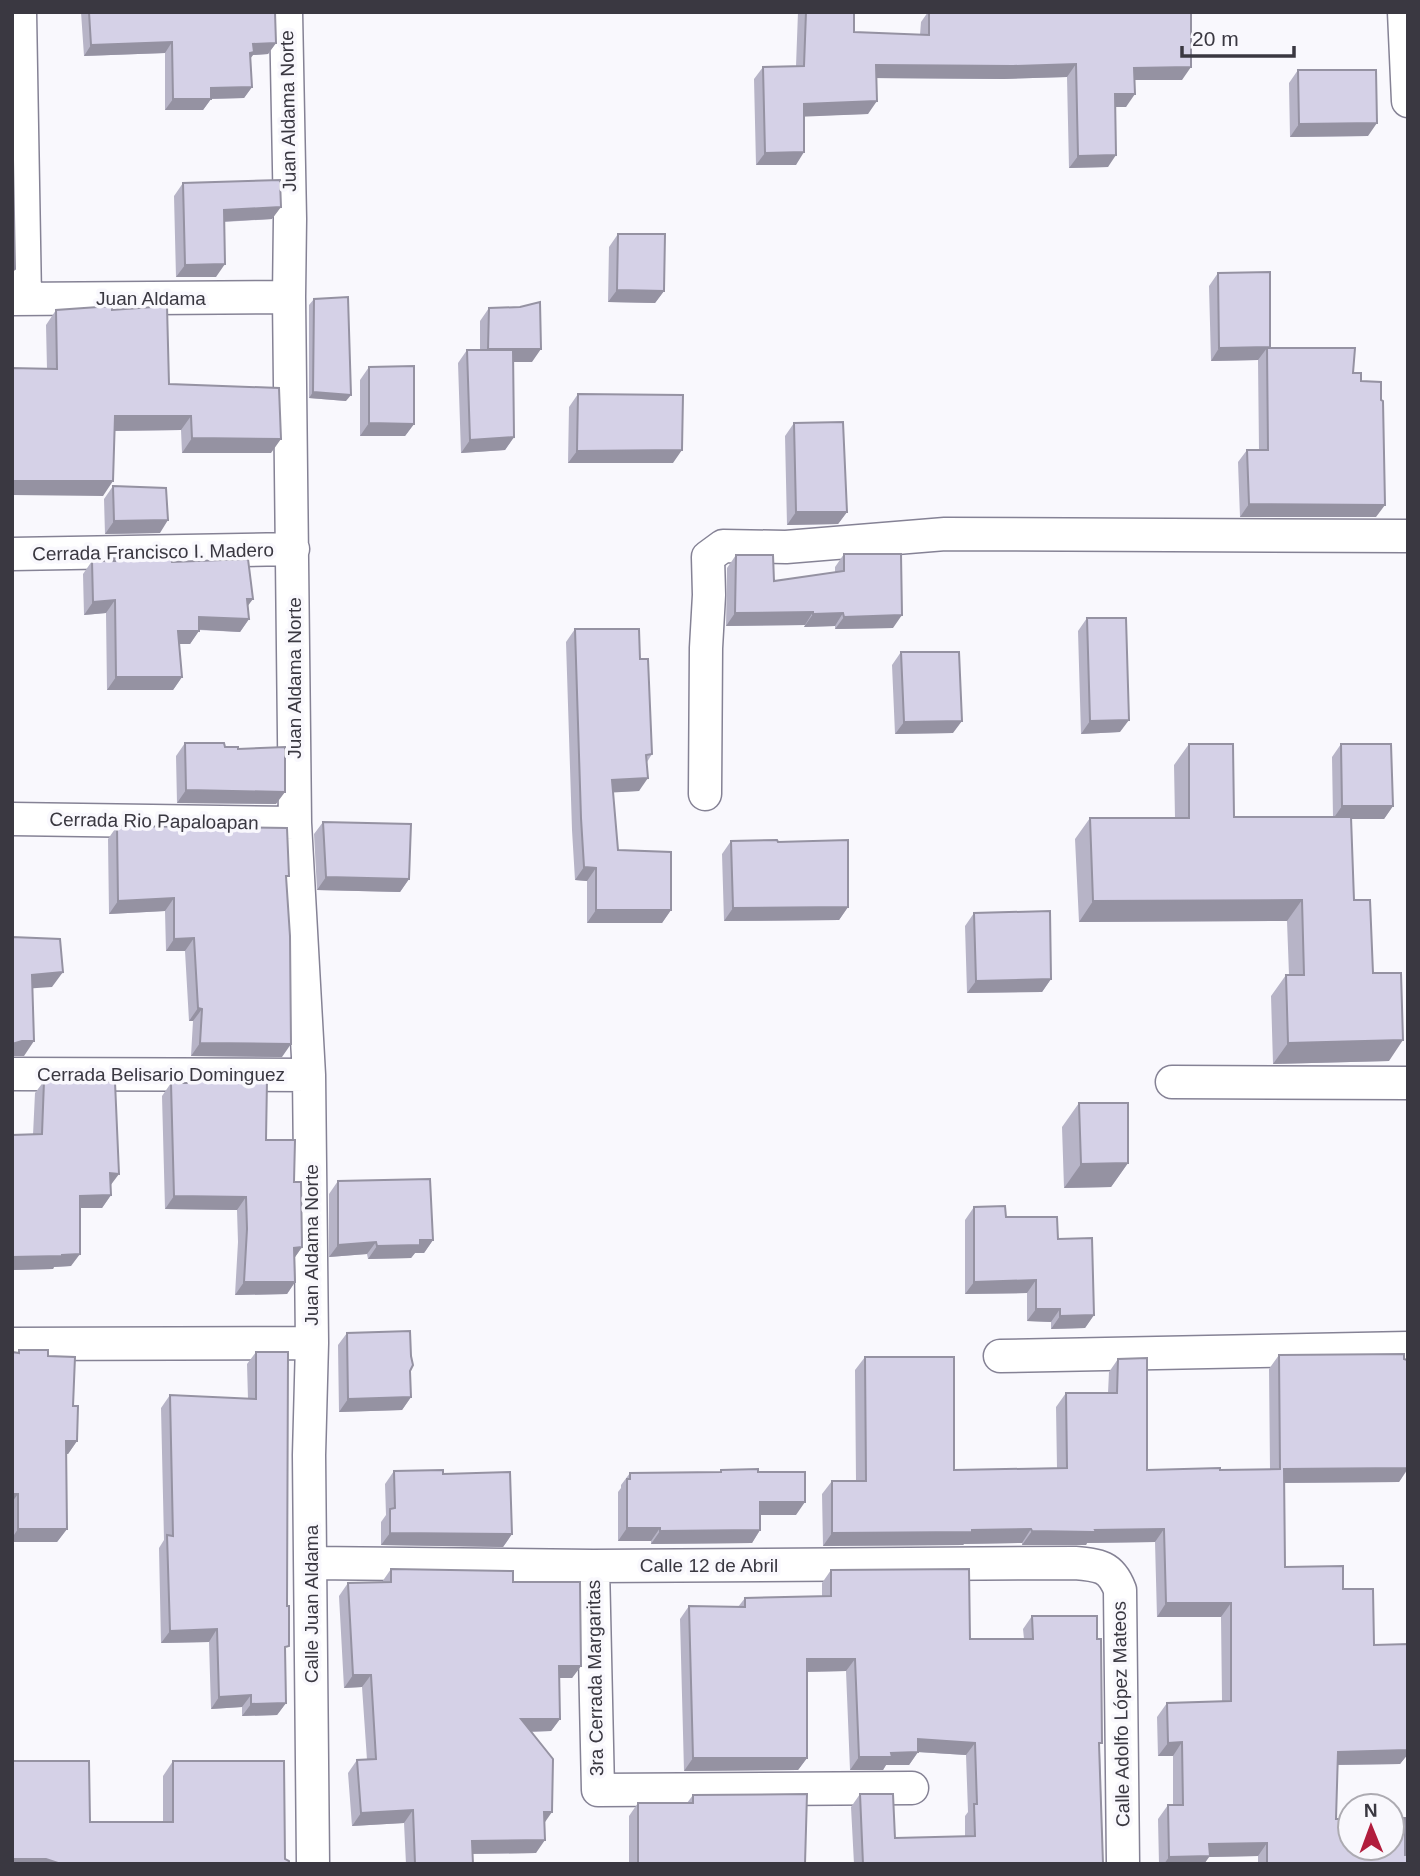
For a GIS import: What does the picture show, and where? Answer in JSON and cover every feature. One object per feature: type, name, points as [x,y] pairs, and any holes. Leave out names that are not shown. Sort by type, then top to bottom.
[{"type":"street","points":[[19,299],[20,12]]},
{"type":"street","name":"Juan Aldama Norte","points":[[286,12],[295,823],[309,1075],[312,1343]]},
{"type":"street","points":[[1404,12],[1408,101]]},
{"type":"street","name":"Juan Aldama","points":[[19,299],[289,297]]},
{"type":"street","points":[[705,794],[708,556],[723,546],[786,547],[945,534],[1408,536]]},
{"type":"street","name":"Cerrada Francisco I. Madero","points":[[12,554],[293,550]]},
{"type":"street","name":"Cerrada Rio Papaloapan","points":[[12,819],[295,823]]},
{"type":"street","name":"Cerrada Belisario Dominguez","points":[[12,1074],[309,1075]]},
{"type":"street","points":[[1171,1082],[1408,1083]]},
{"type":"street","points":[[12,1344],[312,1343]]},
{"type":"street","name":"Calle Juan Aldama","points":[[312,1343],[310,1455],[313,1864]]},
{"type":"street","points":[[1000,1356],[1408,1348]]},
{"type":"street","name":"Calle 12 de Abril","points":[[311,1563],[593,1566],[1075,1563],[1107,1569]]},
{"type":"street","name":"3ra Cerrada Margaritas","points":[[593,1566],[598,1790],[912,1788]]},
{"type":"street","name":"Calle Adolfo López Mateos","points":[[1107,1569],[1120,1590],[1123,1864]]},
{"type":"building","points":[[89,12],[275,12],[276,43],[253,44],[254,52],[250,53],[252,87],[211,88],[211,99],[173,99],[172,42],[91,45]]},
{"type":"building","points":[[806,12],[854,13],[854,32],[929,35],[929,12],[1191,12],[1191,67],[1134,68],[1135,94],[1115,94],[1116,155],[1078,156],[1076,64],[876,65],[877,101],[804,104],[804,152],[765,153],[763,67],[804,66]]},
{"type":"building","points":[[1298,70],[1376,70],[1377,123],[1299,124]]},
{"type":"building","points":[[12,104],[15,269],[12,271]]},
{"type":"building","points":[[280,180],[281,207],[224,210],[225,264],[185,265],[183,183]]},
{"type":"building","points":[[618,234],[665,234],[664,291],[617,290]]},
{"type":"building","points":[[1270,272],[1270,347],[1219,348],[1218,273]]},
{"type":"building","points":[[348,297],[351,395],[313,392],[314,299]]},
{"type":"building","points":[[540,302],[541,349],[488,349],[489,308],[520,307]]},
{"type":"building","points":[[112,306],[112,310],[167,306],[169,384],[279,388],[281,439],[192,438],[191,416],[115,416],[113,481],[12,481],[12,368],[57,369],[56,310]]},
{"type":"building","points":[[1267,348],[1355,348],[1353,373],[1361,373],[1361,381],[1381,382],[1385,505],[1249,504],[1247,450],[1268,450]]},
{"type":"building","points":[[467,350],[513,350],[514,437],[470,440]]},
{"type":"building","points":[[414,366],[414,424],[369,423],[369,367]]},
{"type":"building","points":[[578,394],[683,395],[682,450],[577,451]]},
{"type":"building","points":[[843,422],[847,512],[796,512],[794,423]]},
{"type":"building","points":[[113,486],[166,488],[168,520],[114,521]]},
{"type":"building","points":[[844,554],[901,554],[902,615],[844,617],[843,613],[735,613],[736,555],[773,555],[774,581],[844,571]]},
{"type":"building","points":[[171,557],[172,562],[248,559],[253,599],[247,599],[249,619],[199,617],[199,631],[178,631],[182,677],[116,677],[115,600],[93,602],[92,561]]},
{"type":"building","points":[[1087,618],[1126,618],[1129,720],[1090,721]]},
{"type":"building","points":[[575,629],[639,629],[640,659],[648,659],[652,754],[646,755],[648,778],[612,780],[618,850],[671,852],[671,910],[596,910],[596,868],[584,867]]},
{"type":"building","points":[[901,652],[959,652],[962,721],[904,722]]},
{"type":"building","points":[[185,743],[224,743],[225,747],[238,749],[285,747],[285,792],[186,790]]},
{"type":"building","points":[[1189,744],[1233,744],[1234,817],[1351,817],[1354,900],[1370,900],[1373,973],[1401,973],[1403,1040],[1288,1043],[1286,975],[1304,975],[1302,900],[1093,901],[1090,818],[1189,818]]},
{"type":"building","points":[[1341,744],[1391,744],[1393,806],[1342,806]]},
{"type":"building","points":[[323,822],[411,824],[409,879],[326,877]]},
{"type":"building","points":[[117,826],[287,828],[291,1044],[200,1043],[202,1009],[198,1008],[194,938],[174,939],[174,898],[118,901]]},
{"type":"building","points":[[848,840],[848,907],[733,908],[731,841]]},
{"type":"building","points":[[1050,911],[1051,979],[976,981],[974,913]]},
{"type":"building","points":[[12,937],[60,939],[63,972],[32,975],[34,1041],[12,1044]]},
{"type":"building","points":[[198,1080],[267,1080],[266,1140],[295,1140],[294,1182],[301,1182],[302,1247],[294,1248],[295,1282],[244,1282],[246,1197],[174,1196],[171,1083],[198,1083]]},
{"type":"building","points":[[44,1081],[115,1082],[119,1174],[110,1173],[111,1195],[80,1196],[80,1254],[12,1257],[12,1135],[42,1134]]},
{"type":"building","points":[[1079,1103],[1128,1103],[1128,1163],[1081,1164]]},
{"type":"building","points":[[430,1179],[433,1240],[420,1240],[420,1245],[377,1246],[376,1242],[338,1245],[338,1181]]},
{"type":"building","points":[[1005,1206],[1006,1217],[1057,1217],[1058,1239],[1092,1238],[1094,1315],[1060,1316],[1060,1309],[1036,1309],[1036,1280],[974,1282],[974,1207]]},
{"type":"building","points":[[410,1331],[413,1365],[410,1371],[411,1397],[348,1399],[347,1333]]},
{"type":"building","points":[[19,1350],[48,1350],[48,1356],[75,1357],[73,1406],[78,1406],[77,1441],[66,1441],[67,1529],[18,1529],[18,1494],[12,1494],[12,1352],[19,1353]]},
{"type":"building","points":[[256,1352],[288,1352],[289,1646],[285,1647],[286,1703],[251,1704],[251,1695],[219,1697],[217,1629],[170,1631],[167,1535],[173,1536],[170,1395],[256,1399]]},
{"type":"building","points":[[1404,1354],[1404,1359],[1407,1360],[1408,1468],[1284,1469],[1285,1567],[1343,1566],[1343,1589],[1373,1589],[1374,1645],[1408,1644],[1408,1750],[1338,1752],[1336,1862],[1406,1862],[1408,1855],[1408,1864],[1267,1864],[1267,1843],[1209,1844],[1210,1856],[1169,1857],[1168,1805],[1183,1805],[1182,1742],[1168,1743],[1167,1703],[1231,1701],[1231,1603],[1166,1603],[1164,1529],[1095,1530],[1096,1532],[1031,1529],[832,1533],[832,1481],[866,1481],[865,1357],[954,1357],[954,1470],[1067,1468],[1066,1393],[1117,1393],[1118,1359],[1147,1358],[1147,1470],[1220,1470],[1280,1469],[1279,1355]]},
{"type":"building","points":[[758,1469],[758,1472],[805,1472],[805,1502],[760,1502],[760,1530],[660,1531],[660,1528],[627,1528],[627,1479],[630,1479],[630,1473]]},
{"type":"building","points":[[443,1470],[443,1474],[510,1472],[512,1534],[390,1533],[390,1509],[395,1508],[394,1471]]},
{"type":"building","points":[[391,1569],[513,1571],[513,1582],[580,1582],[581,1666],[559,1666],[560,1719],[521,1719],[553,1759],[552,1812],[544,1812],[545,1840],[472,1841],[473,1864],[415,1864],[413,1810],[361,1813],[357,1760],[376,1759],[371,1675],[353,1675],[348,1583],[391,1582]]},
{"type":"building","points":[[969,1569],[970,1639],[1033,1639],[1032,1616],[1097,1616],[1097,1639],[1101,1639],[1102,1743],[1099,1743],[1103,1864],[863,1864],[860,1794],[893,1794],[895,1838],[975,1836],[975,1743],[918,1739],[918,1752],[891,1753],[892,1757],[859,1757],[855,1659],[807,1659],[807,1758],[693,1758],[689,1606],[745,1607],[745,1598],[831,1596],[831,1570]]},
{"type":"building","points":[[12,1761],[89,1761],[90,1822],[173,1822],[173,1761],[284,1761],[285,1859],[289,1864],[61,1864],[46,1859],[12,1859]]},
{"type":"building","points":[[807,1794],[805,1864],[638,1864],[638,1803],[693,1803],[693,1795]]}]
